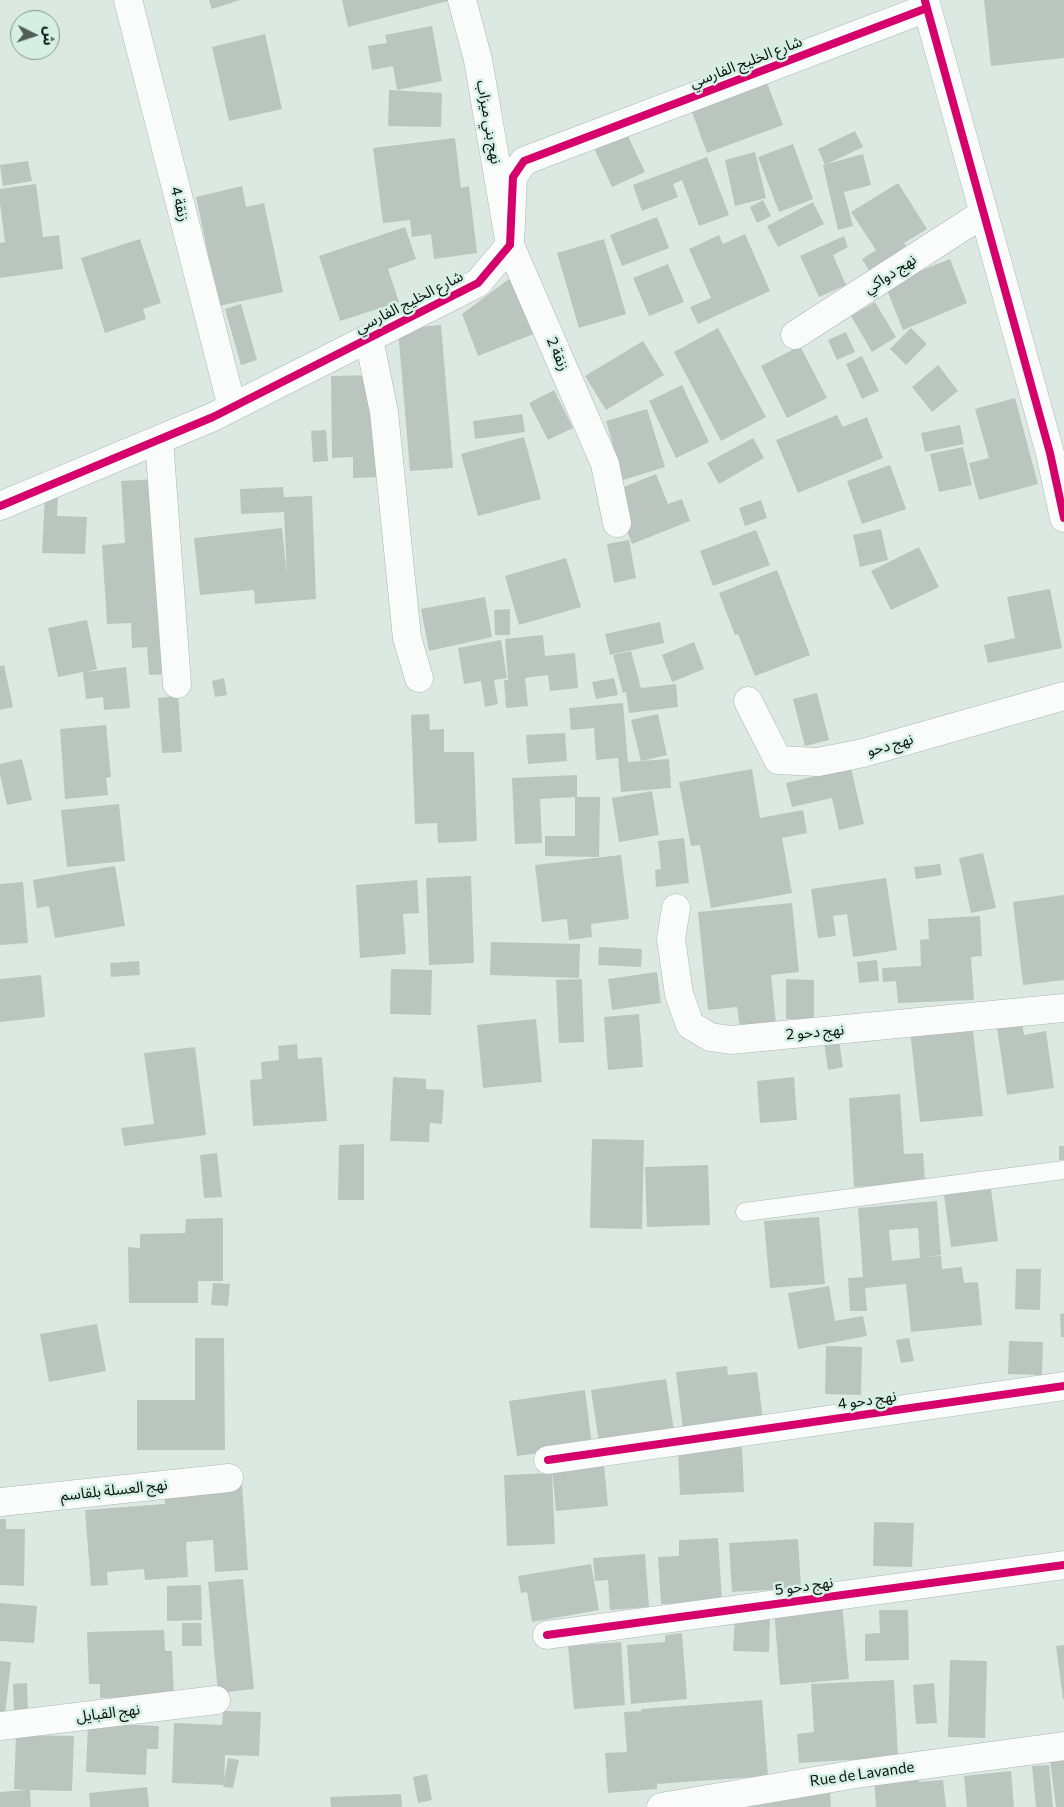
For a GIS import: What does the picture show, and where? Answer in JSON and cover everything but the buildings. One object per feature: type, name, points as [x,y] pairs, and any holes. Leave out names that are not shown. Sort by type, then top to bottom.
[{"type":"street","name":"زنقة 4","points":[[128,0],[232,407]]},
{"type":"street","name":"نهج بني ميزاب","points":[[462,0],[478,60],[510,245]]},
{"type":"street","name":"شارع الخليج الفارسي","points":[[0,506],[159,440],[232,407],[478,283],[510,245],[513,177],[524,161],[926,4]]},
{"type":"street","points":[[926,4],[1050,453],[1064,518]]},
{"type":"street","name":"نهج دواكي","points":[[795,335],[984,213]]},
{"type":"street","name":"زنقة 2","points":[[510,245],[605,464],[617,523]]},
{"type":"street","points":[[368,339],[384,412],[407,638],[418,678]]},
{"type":"street","points":[[159,440],[177,684]]},
{"type":"street","name":"نهج دحو","points":[[748,701],[778,760],[818,762],[863,753],[1064,696]]},
{"type":"street","name":"نهج دحو 2","points":[[676,908],[671,939],[679,994],[690,1025],[710,1038],[731,1040],[1064,1008]]},
{"type":"street","name":"نهج دحو 4","points":[[548,1460],[1064,1386]]},
{"type":"street","name":"نهج العسلة بلقاسم","points":[[0,1502],[229,1478]]},
{"type":"street","name":"نهج دحو 5","points":[[547,1635],[1064,1564]]},
{"type":"street","name":"نهج القبايل","points":[[0,1726],[216,1700]]},
{"type":"street","name":"Rue de Lavande","points":[[661,1807],[856,1774],[1064,1746]]},
{"type":"lane","points":[[746,1212],[1064,1170]]},
{"type":"cycle path","points":[[925,1],[1050,453],[1064,518]]},
{"type":"cycle path","points":[[0,506],[213,417],[478,283],[510,245],[513,177],[524,161],[927,8]]},
{"type":"cycle path","points":[[548,1460],[1064,1386]]},
{"type":"cycle path","points":[[547,1635],[1064,1565]]}]
